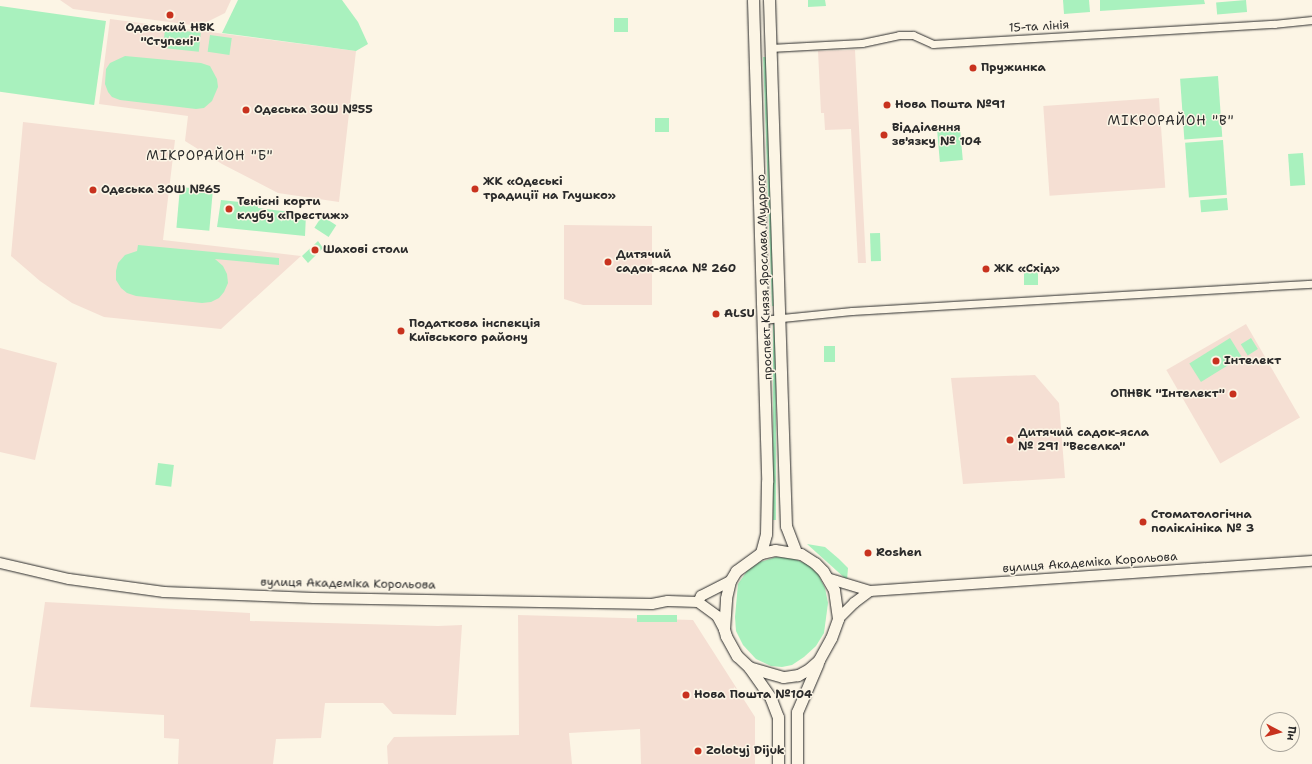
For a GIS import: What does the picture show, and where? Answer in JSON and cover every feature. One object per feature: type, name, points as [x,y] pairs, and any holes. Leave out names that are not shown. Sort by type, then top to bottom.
[{"type":"main road","name":"проспект Князя Ярослава Мудрого","points":[[753,0],[767,526],[761,553]]},
{"type":"main road","name":"проспект Князя Ярослава Мудрого","points":[[769,0],[786,526],[796,552]]},
{"type":"main road","points":[[754,49],[770,48]]},
{"type":"main road","points":[[724,629],[726,598],[730,580],[736,571],[761,553],[775,550],[796,552],[816,563],[834,590],[838,619]]},
{"type":"main road","name":"вулиця Академіка Корольова","points":[[827,578],[870,592],[1312,561]]},
{"type":"main road","name":"вулиця Академіка Корольова","points":[[0,563],[69,579],[164,592],[314,598],[652,604],[668,601],[698,602]]},
{"type":"main road","points":[[730,580],[701,596],[698,602],[717,616],[737,656],[749,667],[771,699],[778,717],[778,764]]},
{"type":"main road","points":[[797,764],[797,712],[819,660],[831,638],[838,619],[854,603],[870,592]]},
{"type":"main road","points":[[749,667],[782,676],[798,675],[809,669],[819,660]]},
{"type":"street","name":"15-та лінія","points":[[770,48],[862,43],[899,35],[913,35],[933,44],[1274,24],[1312,20]]},
{"type":"street","points":[[762,320],[852,311],[1312,284]]},
{"type":"shaded area","name":"Одеський НВК \"Ступені\"","points":[[60,0],[231,0],[225,13],[199,26],[73,9]]},
{"type":"shaded area","name":"Одеська ЗОШ №55","points":[[110,19],[356,51],[339,202],[278,193],[222,164],[185,141],[188,116],[99,104]]},
{"type":"shaded area","points":[[855,50],[866,263],[858,263],[851,129],[825,130],[824,113],[821,113],[818,51]]},
{"type":"shaded area","points":[[1159,98],[1165,188],[1050,196],[1043,106]]},
{"type":"shaded area","name":"Одеська ЗОШ №65","points":[[23,122],[175,140],[163,240],[301,256],[221,329],[104,317],[72,303],[40,281],[11,256]]},
{"type":"shaded area","name":"Дитячий садок-ясла № 260","points":[[564,225],[652,226],[652,305],[583,305],[564,299]]},
{"type":"shaded area","name":"ОПНВК \"Інтелект\"","points":[[1246,324],[1300,418],[1220,464],[1166,370]]},
{"type":"shaded area","points":[[0,348],[57,363],[35,460],[0,452]]},
{"type":"shaded area","name":"Дитячий садок-ясла № 291 \"Веселка\"","points":[[1035,375],[1059,403],[1065,478],[963,484],[951,378]]},
{"type":"shaded area","points":[[45,602],[250,613],[250,621],[438,626],[462,625],[456,715],[393,714],[383,703],[325,703],[321,738],[276,739],[273,764],[178,764],[179,739],[164,738],[164,715],[30,707]]},
{"type":"shaded area","points":[[518,615],[693,620],[755,717],[755,764],[641,764],[640,729],[569,733],[572,764],[388,764],[387,746],[394,737],[519,735]]},
{"type":"green space","points":[[238,0],[342,0],[358,22],[368,44],[356,51],[222,33]]},
{"type":"green space","points":[[808,0],[825,0],[826,6],[808,7]]},
{"type":"green space","points":[[1063,0],[1089,0],[1090,12],[1064,14]]},
{"type":"green space","points":[[1100,0],[1204,0],[1205,4],[1100,11]]},
{"type":"green space","points":[[1246,0],[1247,12],[1217,15],[1216,3]]},
{"type":"green space","points":[[0,6],[106,21],[94,105],[0,92]]},
{"type":"green space","points":[[614,18],[628,18],[628,32],[614,32]]},
{"type":"green space","points":[[165,29],[201,33],[199,52],[163,48]]},
{"type":"green space","points":[[210,35],[232,38],[229,55],[208,52]]},
{"type":"green space","points":[[125,56],[201,63],[210,66],[217,79],[218,87],[212,101],[204,108],[196,109],[120,100],[112,97],[108,92],[105,84],[106,69],[110,63]]},
{"type":"green space","points":[[763,57],[767,57],[775,306],[772,306]]},
{"type":"green space","points":[[1218,76],[1222,137],[1184,140],[1180,79]]},
{"type":"green space","points":[[655,118],[669,118],[669,132],[655,132]]},
{"type":"green space","points":[[960,128],[963,160],[940,162],[937,130]]},
{"type":"green space","points":[[1223,140],[1227,195],[1189,198],[1185,143]]},
{"type":"green space","points":[[1303,153],[1305,185],[1290,186],[1288,154]]},
{"type":"green space","points":[[180,187],[213,190],[209,231],[176,228]]},
{"type":"green space","points":[[1227,198],[1228,210],[1201,212],[1200,200]]},
{"type":"green space","points":[[221,200],[258,204],[258,208],[306,214],[305,236],[217,227]]},
{"type":"green space","points":[[322,216],[336,225],[329,237],[314,228]]},
{"type":"green space","points":[[870,233],[880,233],[881,261],[871,261]]},
{"type":"green space","name":"Шахові столи","points":[[318,241],[323,248],[308,263],[302,256]]},
{"type":"green space","points":[[138,245],[279,258],[279,265],[215,259],[223,266],[227,274],[228,283],[224,292],[219,298],[211,302],[202,303],[136,296],[127,293],[121,288],[116,280],[116,271],[118,263],[125,255],[137,251]]},
{"type":"green space","points":[[1024,271],[1038,271],[1038,285],[1024,285]]},
{"type":"green space","points":[[773,324],[776,324],[776,520],[773,520]]},
{"type":"green space","name":"Інтелект","points":[[1230,338],[1242,357],[1201,382],[1189,363]]},
{"type":"green space","points":[[1251,338],[1258,349],[1248,355],[1241,344]]},
{"type":"green space","points":[[824,346],[835,346],[835,362],[824,362]]},
{"type":"green space","points":[[158,463],[174,465],[171,487],[155,485]]},
{"type":"green space","points":[[807,544],[825,547],[839,559],[848,568],[847,580]]},
{"type":"green space","points":[[776,557],[792,558],[807,564],[818,574],[825,588],[828,603],[824,633],[816,646],[792,665],[782,667],[771,666],[756,659],[743,645],[736,631],[735,617],[738,584],[747,571],[760,562]]},
{"type":"green space","points":[[637,615],[677,615],[677,622],[637,622]]},
{"type":"place","name":"Одеський НВК \"Ступені\"","points":[[170,15]]},
{"type":"place","name":"Пружинка","points":[[973,68]]},
{"type":"place","name":"Нова Пошта №91","points":[[887,105]]},
{"type":"place","name":"Одеська ЗОШ №55","points":[[246,110]]},
{"type":"place","name":"Відділення зв'язку № 104","points":[[884,135]]},
{"type":"place","name":"ЖК «Одеські традиції на Глушко»","points":[[475,189]]},
{"type":"place","name":"Одеська ЗОШ №65","points":[[93,190]]},
{"type":"place","name":"Тенісні корти клубу «Престиж»","points":[[229,209]]},
{"type":"place","name":"Шахові столи","points":[[315,250]]},
{"type":"place","name":"Дитячий садок-ясла № 260","points":[[608,262]]},
{"type":"place","name":"ЖК «Схід»","points":[[986,269]]},
{"type":"place","name":"ALSU","points":[[716,314]]},
{"type":"place","name":"Податкова інспекція Київського району","points":[[401,331]]},
{"type":"place","name":"Інтелект","points":[[1216,361]]},
{"type":"place","name":"ОПНВК \"Інтелект\"","points":[[1233,394]]},
{"type":"place","name":"Дитячий садок-ясла № 291 \"Веселка\"","points":[[1010,440]]},
{"type":"place","name":"Стоматологічна поліклініка № 3","points":[[1143,522]]},
{"type":"place","name":"Roshen","points":[[868,553]]},
{"type":"place","name":"Нова Пошта №104","points":[[686,695]]},
{"type":"place","name":"Zolotyj Dijuk","points":[[698,751]]},
{"type":"district","name":"МІКРОРАЙОН \"В\"","points":[[1171,121]]},
{"type":"district","name":"МІКРОРАЙОН \"Б\"","points":[[210,156]]}]
